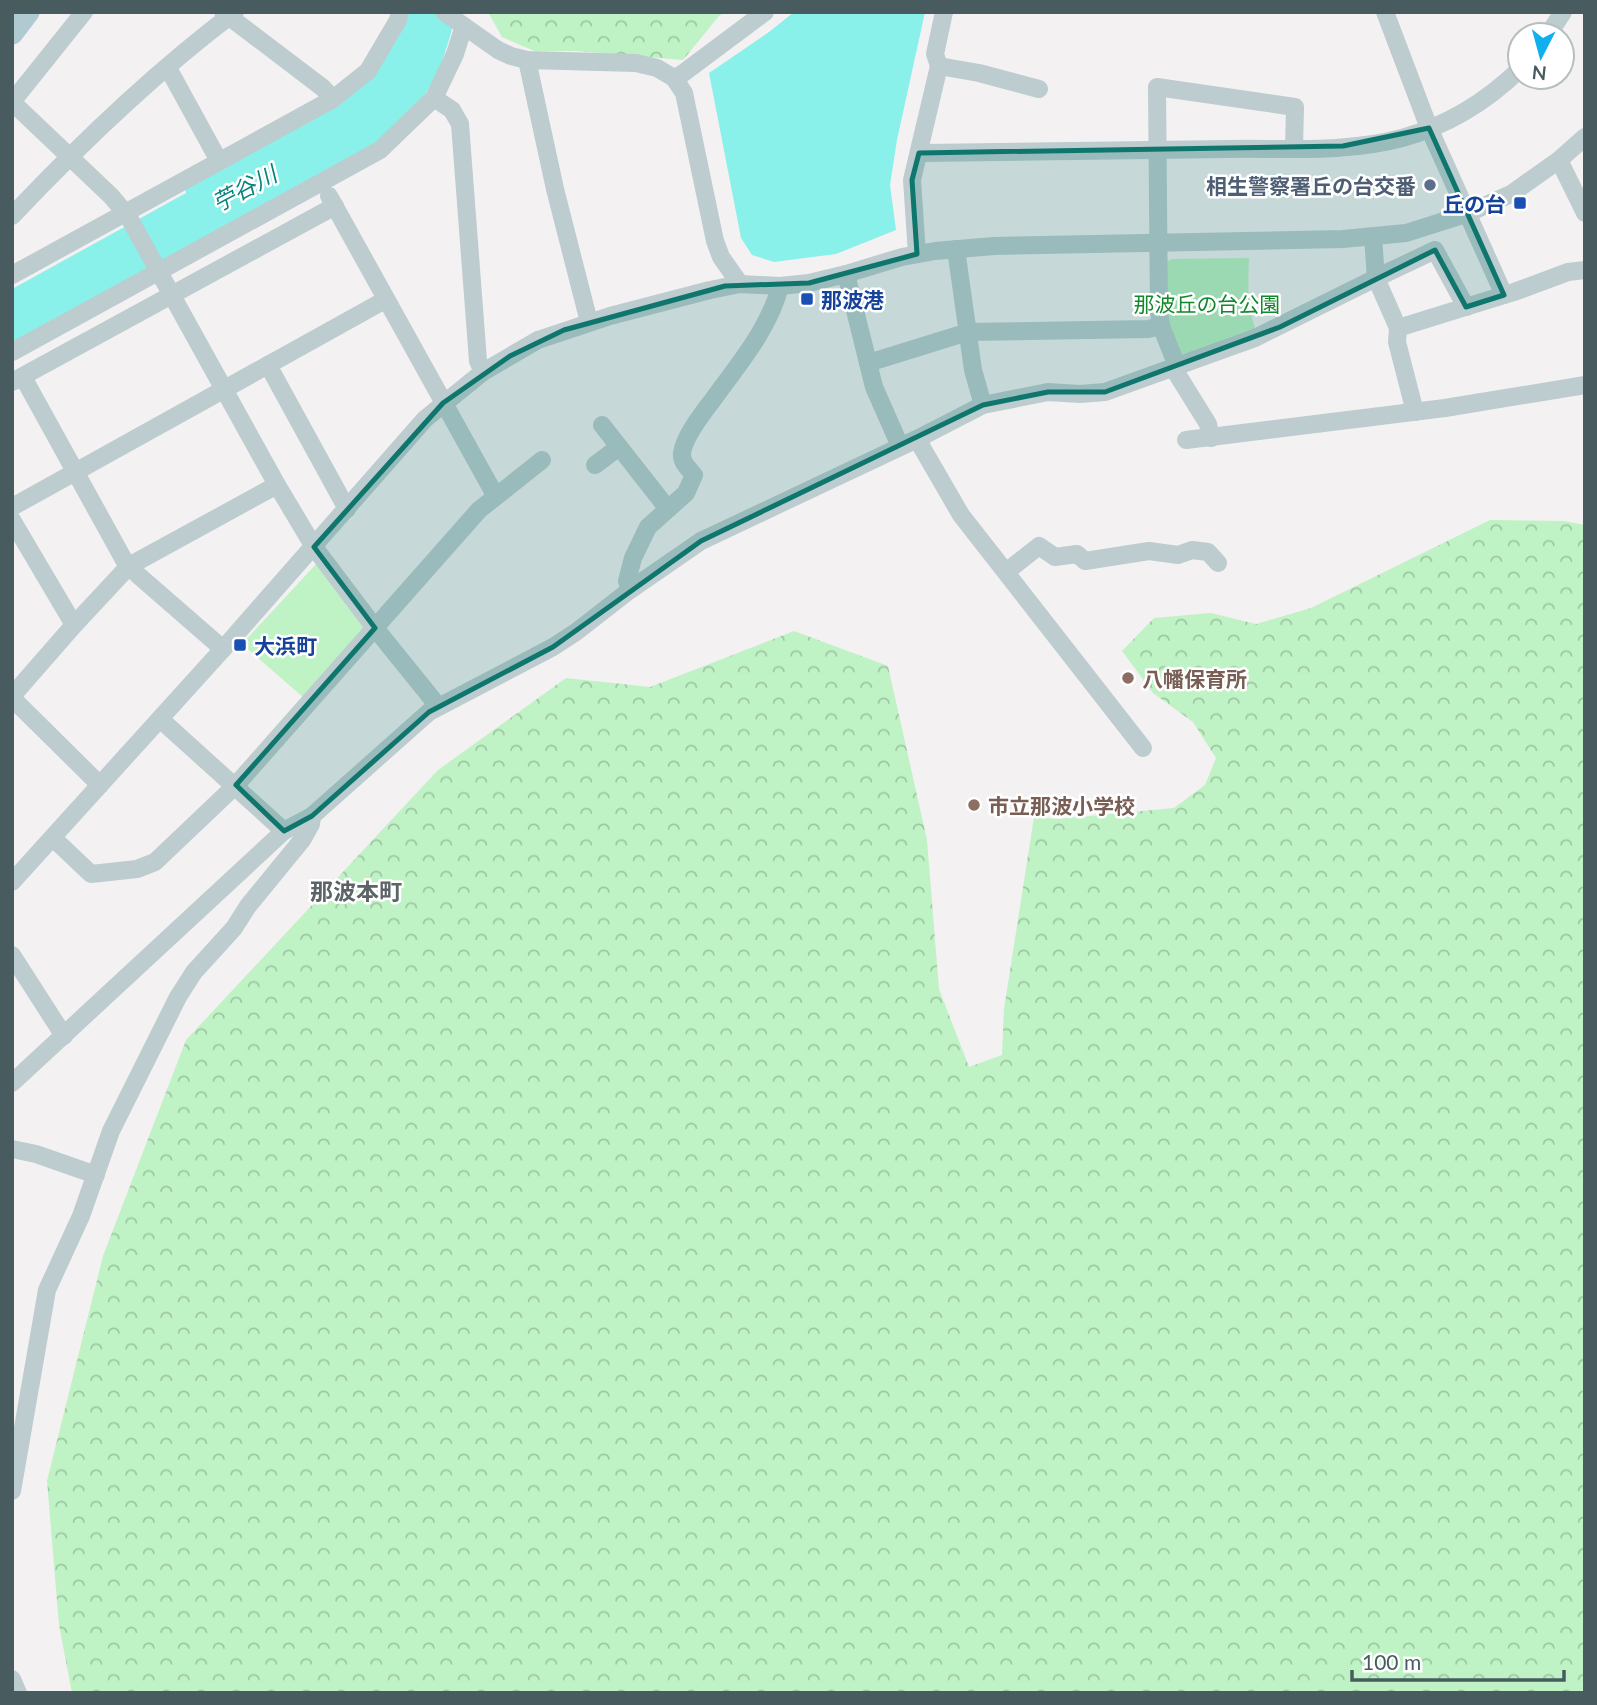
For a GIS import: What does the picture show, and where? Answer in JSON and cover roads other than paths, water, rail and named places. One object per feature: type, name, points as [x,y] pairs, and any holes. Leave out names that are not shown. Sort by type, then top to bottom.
[{"type":"main road","points":[[12,33],[28,12]]},
{"type":"street","points":[[84,12],[12,102],[126,214],[314,547],[375,628],[439,706]]},
{"type":"street","points":[[16,266],[126,214],[333,99],[368,71],[400,12]]},
{"type":"street","points":[[674,78],[682,75],[765,12]]},
{"type":"street","points":[[917,254],[912,180],[939,66],[935,54],[944,12]]},
{"type":"street","points":[[1385,12],[1429,128],[1504,295]]},
{"type":"street","points":[[12,216],[111,116],[229,14],[323,88],[333,99]]},
{"type":"street","points":[[455,20],[511,56],[527,60],[636,63],[657,68],[674,78],[684,93],[715,242],[721,257],[740,284]]},
{"type":"street","points":[[12,352],[380,150],[434,98],[455,54],[455,20]]},
{"type":"street","points":[[527,60],[555,189],[589,322]]},
{"type":"street","points":[[939,66],[979,73],[1039,89]]},
{"type":"street","points":[[168,68],[219,162]]},
{"type":"street","points":[[919,153],[1294,148],[1367,144],[1401,138],[1429,128],[1478,103],[1506,80]]},
{"type":"street","points":[[1211,438],[1208,424],[1177,374],[1177,366],[1161,326],[1157,88],[1295,107],[1294,148]]},
{"type":"street","points":[[434,98],[452,110],[460,124],[478,361],[483,372]]},
{"type":"street","points":[[12,882],[348,509],[425,419],[483,372],[538,340],[589,322],[710,290],[740,284],[780,286],[809,283],[917,254],[956,249],[1373,237],[1406,233],[1466,214],[1511,194],[1559,160],[1585,136]]},
{"type":"street","points":[[1559,160],[1585,212]]},
{"type":"street","points":[[322,184],[495,495]]},
{"type":"street","points":[[223,649],[129,566],[76,472],[18,379],[335,206]]},
{"type":"street","points":[[1373,237],[1376,278],[1398,328],[1397,342],[1415,412]]},
{"type":"street","points":[[956,249],[973,370],[983,405]]},
{"type":"street","points":[[12,1083],[284,831],[313,816],[439,706],[541,654],[576,632],[630,590],[701,541],[983,405],[1048,392],[1105,392],[1280,327],[1435,250],[1466,307]]},
{"type":"street","points":[[1398,328],[1567,272],[1585,270]]},
{"type":"street","points":[[846,274],[874,387],[908,443],[1143,748]]},
{"type":"street","points":[[630,590],[627,581],[633,558],[649,527],[686,493],[694,475],[682,461],[682,450],[698,420],[741,360],[771,311],[780,286]]},
{"type":"street","points":[[12,507],[385,300]]},
{"type":"street","points":[[868,363],[968,332],[1148,330],[1161,326]]},
{"type":"street","points":[[268,365],[348,509]]},
{"type":"street","points":[[1186,440],[1415,412],[1585,385]]},
{"type":"street","points":[[602,425],[668,509]]},
{"type":"street","points":[[595,465],[619,447]]},
{"type":"street","points":[[53,838],[91,874],[137,869],[155,862],[236,785],[479,510],[542,460]]},
{"type":"street","points":[[100,785],[12,697],[129,566],[277,485]]},
{"type":"street","points":[[12,520],[74,625]]},
{"type":"street","points":[[1006,572],[1039,546],[1055,557],[1077,554],[1085,561],[1149,551],[1178,555],[1192,550],[1208,552],[1219,563]]},
{"type":"street","points":[[160,719],[284,831]]},
{"type":"street","points":[[12,1491],[47,1290],[81,1216],[111,1131],[178,997],[194,972],[233,928],[294,850],[311,824],[313,816]]},
{"type":"street","points":[[12,955],[64,1036]]},
{"type":"street","points":[[12,1149],[36,1154],[96,1175]]},
{"type":"street","points":[[12,1679],[18,1693]]},
{"type":"water","name":"苧谷川","points":[[405,12],[456,12],[432,83],[414,109],[382,139],[12,344],[12,289],[186,193],[185,187],[349,96]]},
{"type":"water","points":[[794,12],[925,12],[890,185],[896,230],[836,254],[774,262],[752,255],[741,238],[709,73]]},
{"type":"place","name":"相生警察署丘の台交番","points":[[1430,185]]},
{"type":"place","name":"丘の台","points":[[1520,203]]},
{"type":"place","name":"那波港","points":[[807,299]]},
{"type":"place","name":"大浜町","points":[[240,645]]},
{"type":"place","name":"八幡保育所","points":[[1128,678]]},
{"type":"place","name":"市立那波小学校","points":[[974,805]]},
{"type":"district","name":"那波本町","points":[[356,891]]},
{"type":"park label","name":"那波丘の台公園","points":[[1207,303]]}]
